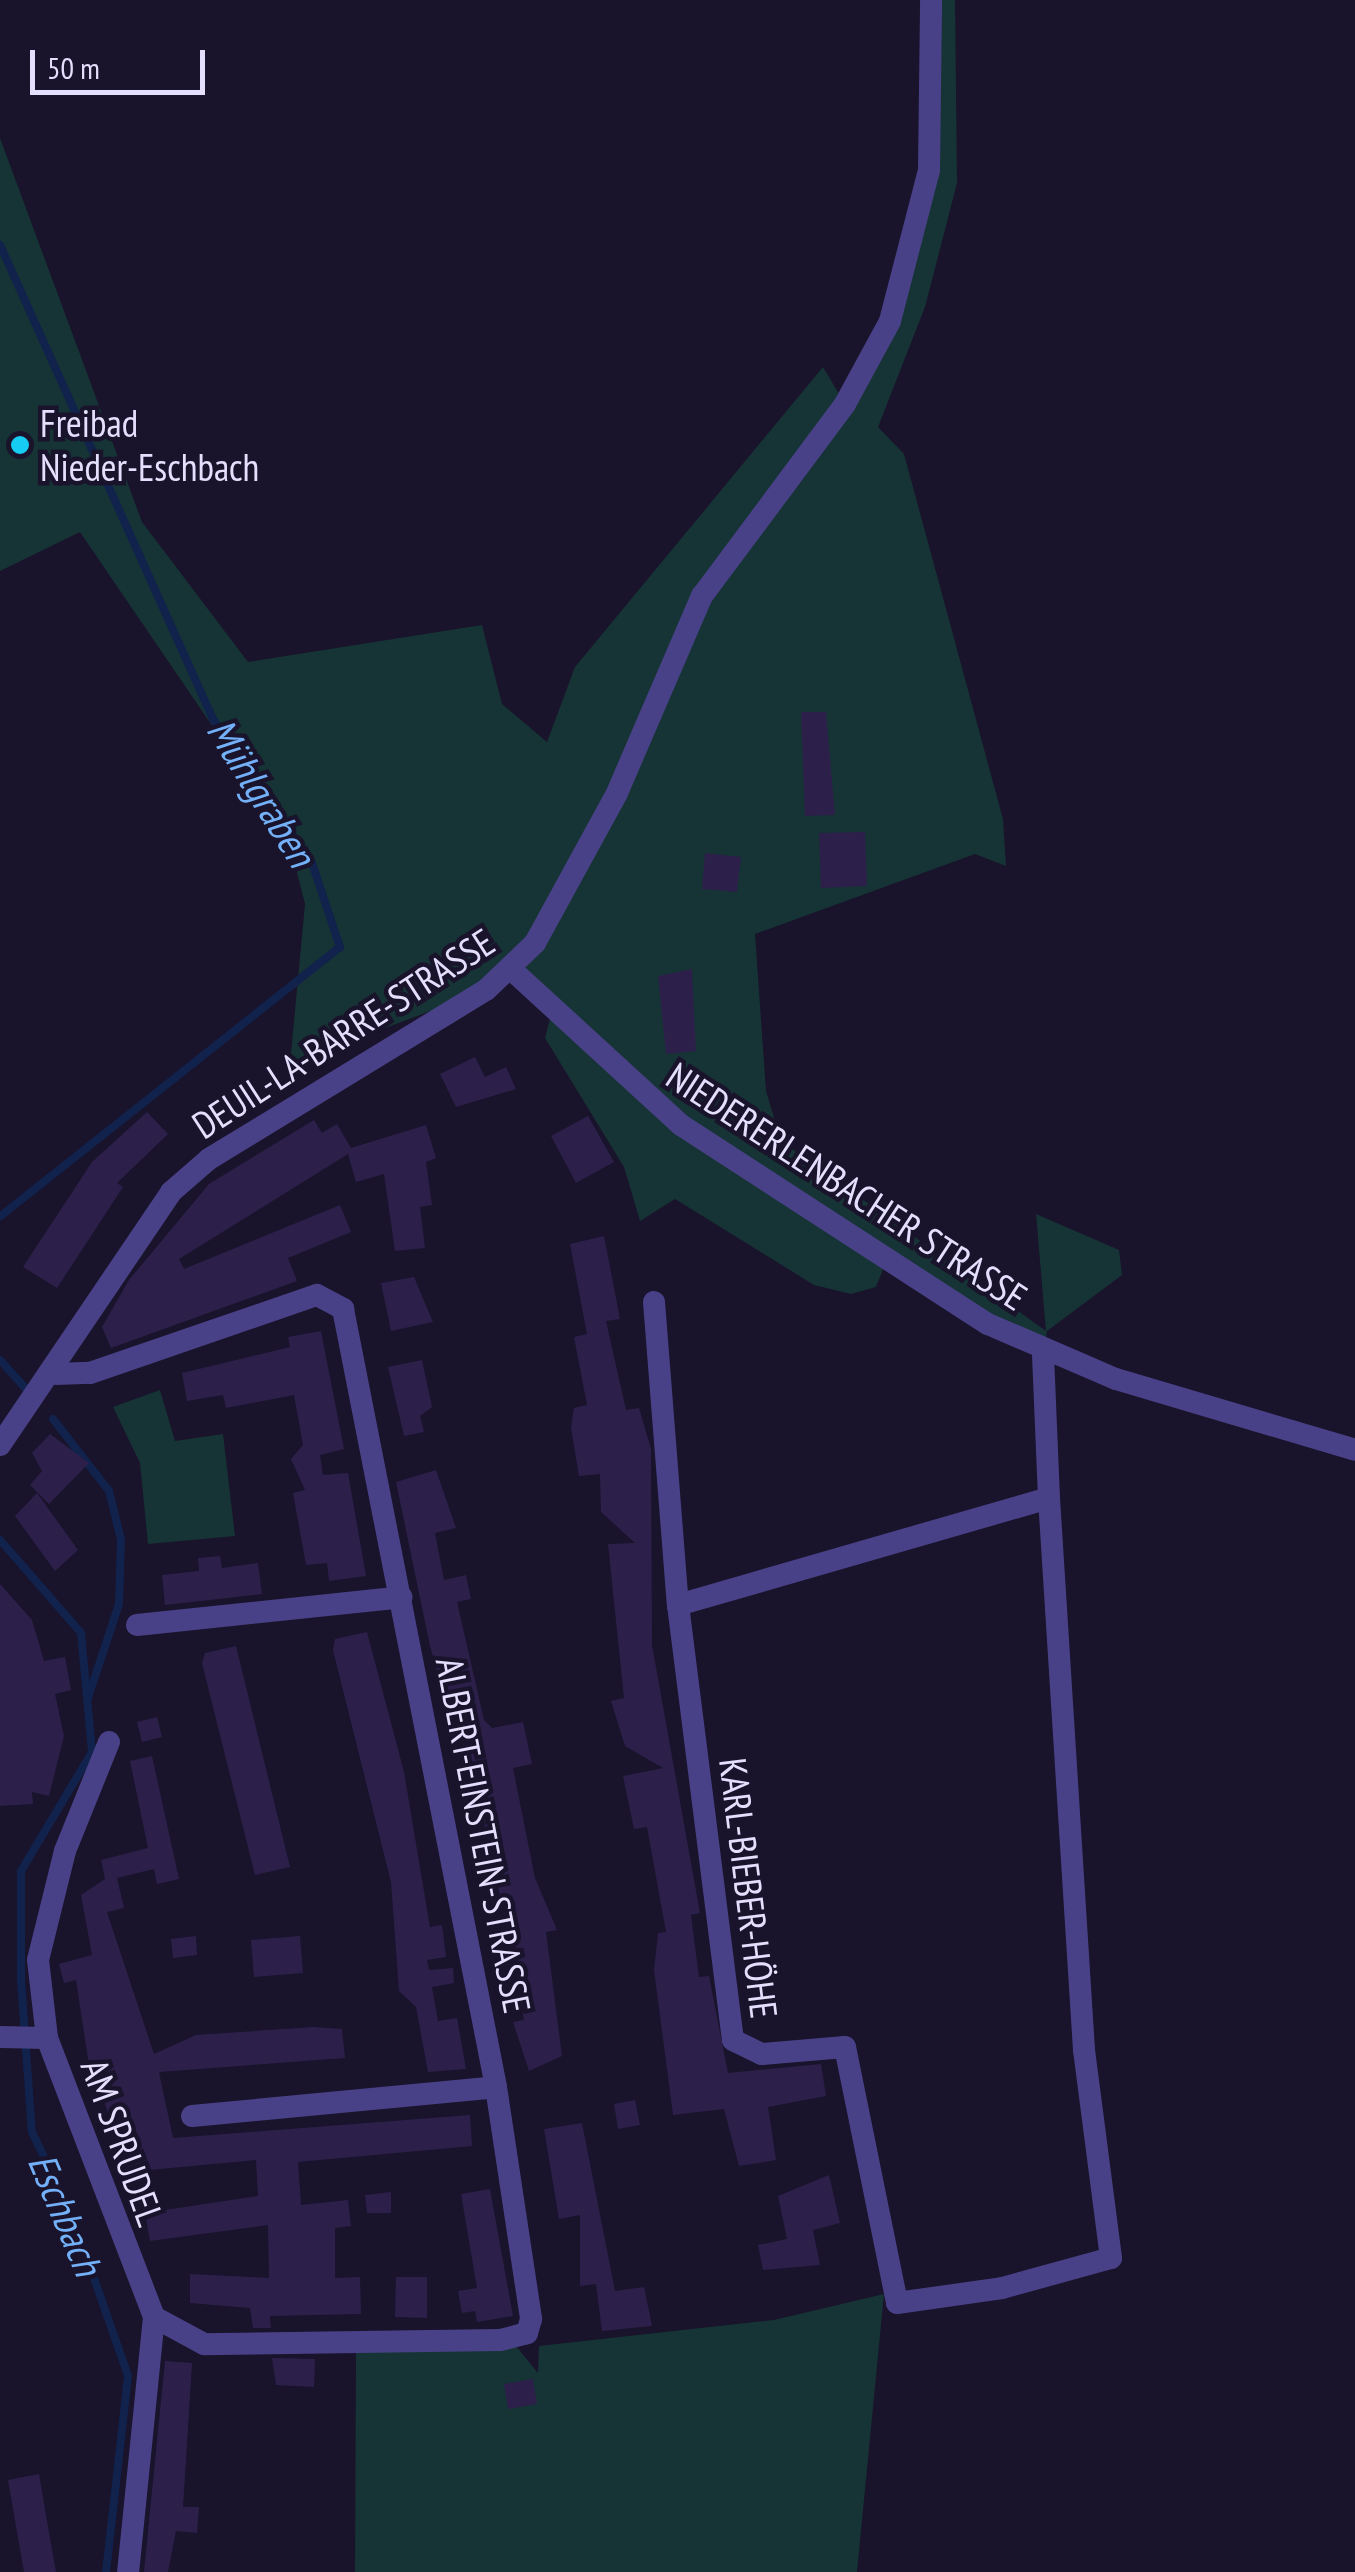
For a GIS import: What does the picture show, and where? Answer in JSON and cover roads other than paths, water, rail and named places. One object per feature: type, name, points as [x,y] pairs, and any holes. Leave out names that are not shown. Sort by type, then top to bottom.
[{"type":"street","name":"DEUIL-LA-BARRE-STRASSE","points":[[0,1446],[56,1374],[171,1192],[209,1159],[513,970],[580,869],[702,596],[846,404],[890,320],[929,170],[931,0]]},
{"type":"street","name":"NIEDERERLENBACHER STRASSE","points":[[513,970],[681,1125],[942,1298],[1042,1352],[1355,1450]]},
{"type":"street","name":"ALBERT-EINSTEIN-STRASSE","points":[[56,1374],[90,1373],[333,1297],[343,1309],[496,2086],[527,2332],[204,2344],[154,2316]]},
{"type":"street","name":"KARL-BIEBER-HÖHE","points":[[654,1302],[678,1605],[733,2040],[762,2054],[845,2047],[897,2303],[1002,2288],[1110,2258],[1083,2033],[1049,1498]]},
{"type":"street","points":[[678,1605],[1049,1498],[1042,1352]]},
{"type":"street","points":[[137,1626],[402,1597]]},
{"type":"street","name":"AM SPRUDEL","points":[[109,1742],[65,1851],[38,1960],[47,2038],[154,2316],[128,2572]]},
{"type":"street","points":[[0,2037],[47,2038]]},
{"type":"street","points":[[192,2116],[496,2086]]},
{"type":"waterway","name":"Mühlgraben","points":[[0,245],[213,719],[312,863],[340,947],[0,1216]]},
{"type":"waterway","name":"Mühlgraben","points":[[0,1360],[26,1389]]},
{"type":"waterway","name":"Mühlgraben","points":[[53,1419],[109,1491],[121,1540],[119,1604],[88,1698]]},
{"type":"waterway","name":"Eschbach","points":[[0,1540],[81,1633],[92,1752],[21,1871],[21,1980],[32,2132],[72,2215],[128,2376],[106,2572]]},
{"type":"place","name":"Freibad Nieder-Eschbach","points":[[20,445]]}]
